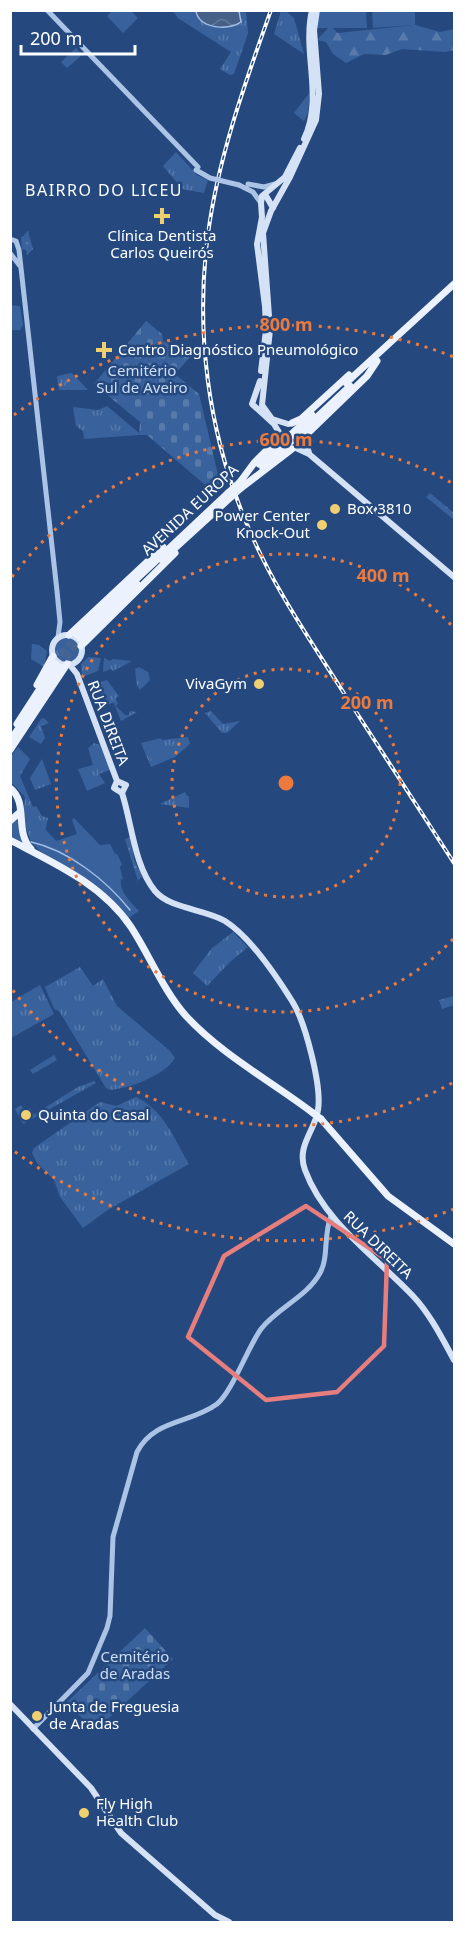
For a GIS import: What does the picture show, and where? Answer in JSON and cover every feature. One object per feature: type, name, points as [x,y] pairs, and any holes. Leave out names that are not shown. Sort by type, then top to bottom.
[{"type":"main road","points":[[312,10],[309,36],[314,95],[311,122],[294,160],[279,183],[265,194],[261,203],[262,217],[257,244],[266,330],[259,388],[253,396],[252,404],[274,424],[282,444],[309,454],[454,577]]},
{"type":"main road","points":[[309,454],[303,429],[290,424],[278,423],[268,415],[262,398],[270,330],[262,242],[273,208],[316,120],[319,94],[314,30],[317,10]]},
{"type":"main road","points":[[265,194],[273,208]]},
{"type":"main road","points":[[261,203],[273,208]]},
{"type":"main road","name":"AVENIDA EUROPA","points":[[348,384],[377,361],[454,286]]},
{"type":"main road","name":"AVENIDA EUROPA","points":[[181,538],[454,286]]},
{"type":"main road","points":[[241,485],[294,449],[367,376],[377,361]]},
{"type":"main road","points":[[241,485],[290,424],[301,419],[347,376],[367,364]]},
{"type":"main road","points":[[253,396],[258,395],[262,398]]},
{"type":"main road","points":[[75,636],[165,544],[181,538]]},
{"type":"main road","points":[[62,625],[75,636],[78,659],[76,674],[61,663],[52,647],[58,637],[75,636],[164,566],[181,538]]},
{"type":"main road","points":[[10,726],[61,663],[78,659]]},
{"type":"main road","points":[[12,738],[61,663]]},
{"type":"main road","points":[[10,750],[61,663]]},
{"type":"main road","name":"RUA DIREITA","points":[[76,674],[117,781],[114,788],[122,793],[142,869],[155,890],[177,903],[226,922],[270,970],[293,1002],[313,1061],[319,1099],[318,1112],[307,1137],[302,1161],[310,1181],[331,1215],[414,1297],[454,1360]]},
{"type":"main road","points":[[10,788],[19,798],[21,827],[26,843],[41,855]]},
{"type":"main road","points":[[10,821],[20,812]]},
{"type":"main road","points":[[10,840],[62,867],[95,889],[118,912],[174,1000],[203,1034],[321,1119],[388,1196],[454,1244]]},
{"type":"main road","points":[[10,844],[62,867]]},
{"type":"main road","points":[[10,1704],[91,1788],[121,1833],[215,1915],[229,1923]]},
{"type":"street","points":[[47,10],[197,168],[254,192],[261,203]]},
{"type":"street","points":[[239,184],[264,187],[279,183]]},
{"type":"street","points":[[248,184],[265,194]]},
{"type":"street","points":[[10,239],[17,246],[20,266],[62,625],[58,637]]},
{"type":"street","points":[[17,246],[10,252],[20,266]]},
{"type":"street","points":[[33,1729],[88,1673],[107,1629],[110,1616],[113,1537],[142,1441],[152,1432],[218,1402],[262,1329],[311,1286],[320,1273],[325,1262],[325,1231],[331,1215]]},
{"type":"highlighted area","points":[[306,1206],[387,1260],[384,1346],[337,1392],[266,1400],[188,1337],[224,1256]]},
{"type":"green space","points":[[112,11],[131,11],[138,18],[123,33],[107,16]]},
{"type":"green space","points":[[173,11],[196,11],[201,20],[220,28],[241,15],[239,11],[246,11],[248,33],[234,74],[230,75],[220,69],[231,52],[178,18]]},
{"type":"green space","points":[[281,11],[286,11],[294,18],[304,54],[274,34]]},
{"type":"green space","points":[[320,11],[366,11],[367,28],[316,28]]},
{"type":"green space","points":[[372,11],[415,11],[415,25],[373,28]]},
{"type":"green space","points":[[415,25],[440,32],[454,29],[454,50],[445,52],[402,49],[386,55],[364,54],[346,63],[333,54],[326,42],[317,40],[330,26],[338,33]]},
{"type":"green space","points":[[76,48],[82,55],[67,68],[61,62]]},
{"type":"green space","points":[[310,92],[308,113],[304,121],[294,113]]},
{"type":"green space","points":[[176,152],[197,175],[208,180],[204,193],[176,188],[179,185],[163,166]]},
{"type":"green space","points":[[28,231],[33,249],[27,255],[26,250],[22,249],[21,238]]},
{"type":"green space","points":[[10,305],[20,306],[23,325],[20,330],[11,330]]},
{"type":"green space","name":"Cemitério Sul de Aveiro","points":[[146,321],[162,334],[163,341],[168,344],[173,343],[190,357],[175,374],[199,394],[220,483],[211,490],[147,435],[139,435],[140,422],[94,384]]},
{"type":"green space","points":[[72,373],[88,390],[59,390],[57,376]]},
{"type":"green space","points":[[107,406],[139,435],[84,439],[83,431],[76,426],[73,407],[98,410]]},
{"type":"green space","points":[[430,493],[454,513],[453,519],[426,497]]},
{"type":"green space","points":[[67,638],[75,642],[79,650],[75,658],[67,662],[59,658],[55,650],[59,642]]},
{"type":"green space","points":[[32,644],[39,645],[47,651],[44,667],[31,659]]},
{"type":"green space","points":[[88,657],[101,658],[98,671],[82,677],[81,664]]},
{"type":"green space","points":[[104,658],[110,661],[113,659],[132,661],[113,671],[111,669],[103,672]]},
{"type":"green space","points":[[139,667],[148,672],[150,680],[140,690],[137,686],[135,669]]},
{"type":"green space","points":[[107,680],[119,696],[115,699],[118,703],[116,706],[125,715],[129,715],[130,711],[137,712],[121,721],[114,703],[104,705],[96,684]]},
{"type":"green space","points":[[211,711],[223,724],[240,721],[227,733],[222,733],[205,713]]},
{"type":"green space","points":[[44,718],[49,723],[41,726],[45,738],[41,744],[29,737]]},
{"type":"green space","points":[[188,737],[190,744],[175,757],[151,767],[141,743],[161,738],[162,740]]},
{"type":"green space","points":[[155,740],[162,759],[153,763],[146,744]]},
{"type":"green space","points":[[94,743],[100,745],[110,770],[99,774],[105,783],[87,791],[78,769],[93,765],[88,748]]},
{"type":"green space","points":[[18,747],[30,759],[20,776],[33,807],[36,806],[42,816],[48,818],[45,832],[31,842],[23,819],[25,797],[11,782],[10,757]]},
{"type":"green space","points":[[42,759],[51,784],[35,790],[30,778]]},
{"type":"green space","points":[[185,792],[189,796],[189,808],[160,804]]},
{"type":"green space","points":[[18,818],[19,830],[25,846],[11,838],[11,824]]},
{"type":"green space","points":[[74,818],[100,845],[110,844],[117,854],[122,864],[120,867],[122,888],[139,911],[127,919],[88,880],[40,851],[31,842],[45,829],[56,841],[77,834],[72,820]]},
{"type":"green space","points":[[131,837],[134,859],[142,877],[138,881],[125,839]]},
{"type":"green space","points":[[233,932],[248,947],[207,986],[193,973],[211,949]]},
{"type":"green space","points":[[80,967],[93,986],[103,979],[117,1006],[170,1051],[175,1058],[170,1064],[155,1076],[136,1084],[110,1090],[106,1088],[59,1011],[54,1009],[45,987]]},
{"type":"green space","points":[[40,985],[54,1014],[11,1038],[11,1002]]},
{"type":"green space","points":[[454,996],[454,1005],[442,1009],[439,1000]]},
{"type":"green space","points":[[54,1055],[57,1060],[33,1074],[30,1070]]},
{"type":"green space","points":[[94,1081],[96,1083],[23,1124],[22,1122],[78,1087]]},
{"type":"green space","points":[[136,1097],[154,1109],[161,1117],[189,1164],[109,1209],[83,1228],[60,1197],[54,1180],[37,1163],[32,1153],[34,1148],[100,1102],[116,1106]]},
{"type":"green space","name":"Quinta do Casal","points":[[21,1105],[25,1111],[30,1108],[34,1115],[22,1122],[15,1109]]},
{"type":"green space","name":"Cemitério de Aradas","points":[[145,1628],[173,1659],[99,1727],[90,1727],[78,1714],[80,1707],[77,1703],[67,1702]]},
{"type":"water","points":[[196,11],[239,11],[241,22],[229,27],[215,27],[203,22]]},
{"type":"waterway","points":[[31,842],[72,859],[98,877],[130,910]]},
{"type":"tunnel","points":[[56,664],[77,635]]},
{"type":"tunnel","points":[[60,667],[80,638]]},
{"type":"railway","points":[[271,10],[225,149],[208,234],[204,271],[204,344],[214,417],[233,488],[246,522],[277,586],[454,863]]},
{"type":"place","name":"Clínica Dentista Carlos Queirós","points":[[162,216]]},
{"type":"place","name":"Centro Diagnóstico Pneumológico","points":[[104,350]]},
{"type":"place","name":"Box 3810","points":[[335,509]]},
{"type":"place","name":"Power Center Knock-Out","points":[[322,525]]},
{"type":"place","name":"VivaGym","points":[[259,684]]},
{"type":"place","name":"Quinta do Casal","points":[[26,1115]]},
{"type":"place","name":"Junta de Freguesia de Aradas","points":[[37,1716]]},
{"type":"place","name":"Fly High Health Club","points":[[84,1813]]},
{"type":"district","name":"BAIRRO DO LICEU","points":[[104,190]]}]
